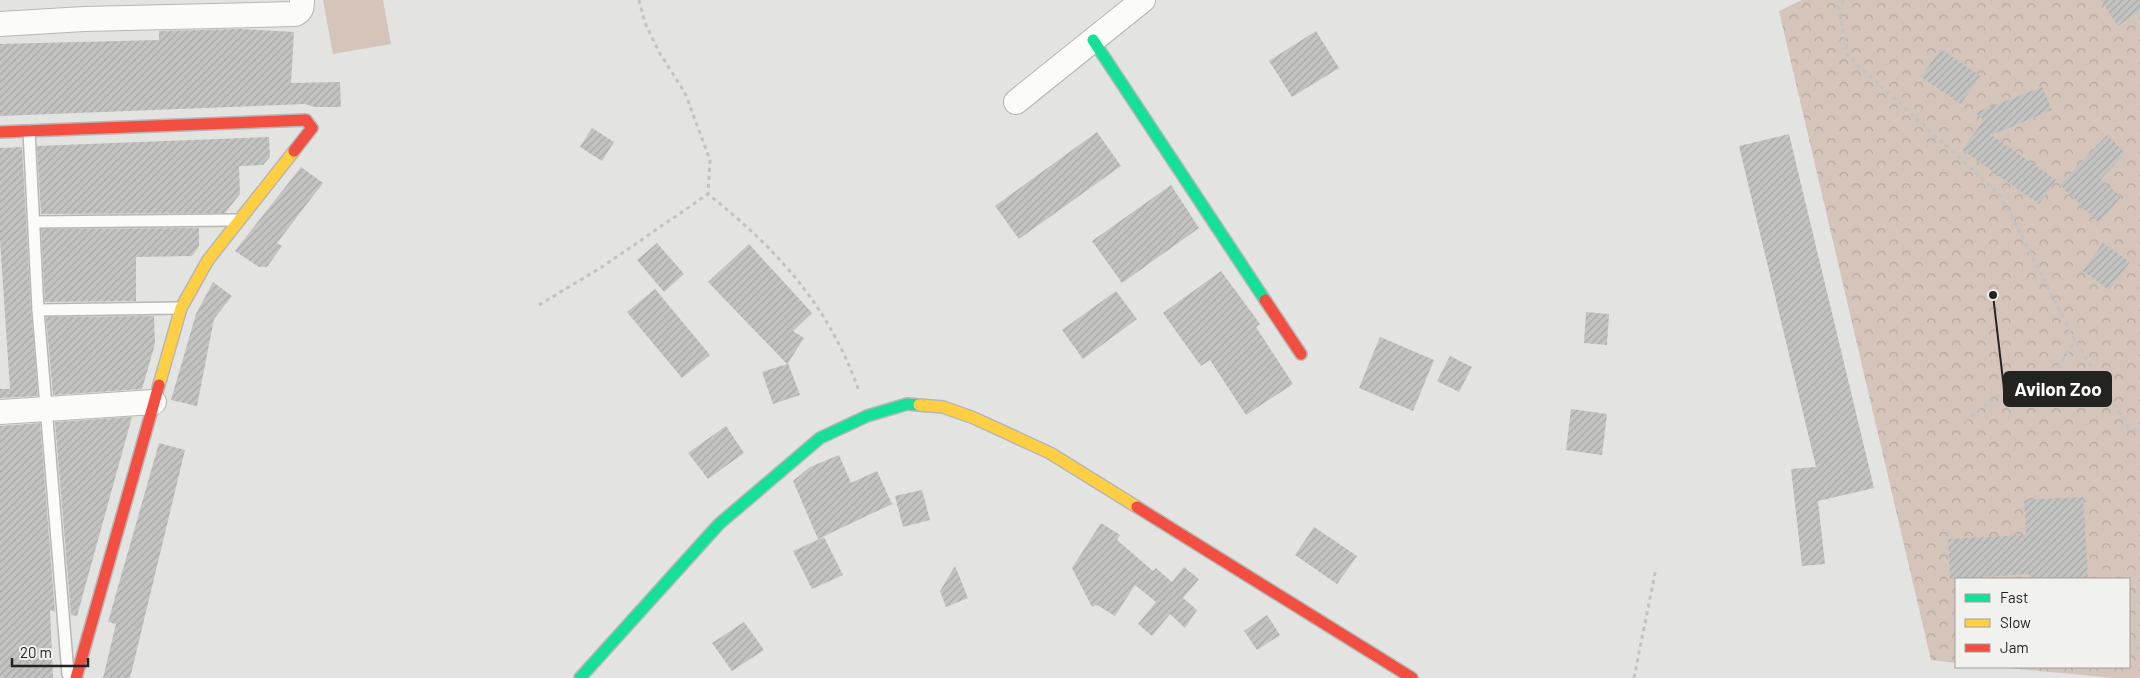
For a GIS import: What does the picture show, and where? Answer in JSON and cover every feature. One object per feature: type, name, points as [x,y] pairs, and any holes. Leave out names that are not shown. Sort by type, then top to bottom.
[{"type":"street","points":[[0,24],[83,9],[295,14],[300,12],[302,0]]},
{"type":"street","points":[[1016,102],[1143,0]]},
{"type":"street","points":[[1093,40],[1301,354]]},
{"type":"street","points":[[0,132],[309,122],[311,130],[208,260],[181,308],[76,678]]},
{"type":"street","points":[[0,412],[154,402]]},
{"type":"street","points":[[580,678],[719,524],[820,438],[867,416],[907,404],[943,407],[974,418],[1050,453],[1412,678]]},
{"type":"lane","points":[[30,131],[38,310],[68,678]]},
{"type":"lane","points":[[34,222],[240,220]]},
{"type":"lane","points":[[38,310],[181,308]]},
{"type":"path","points":[[639,0],[645,23],[659,52],[684,93],[710,160],[708,194]]},
{"type":"path","points":[[1844,0],[1838,6],[1848,56],[2001,196],[2075,340],[2129,428],[2140,432]]},
{"type":"path","points":[[539,305],[602,267],[708,194]]},
{"type":"path","points":[[708,194],[746,225],[802,284],[828,324],[848,362],[867,416]]},
{"type":"path","points":[[1965,421],[2008,388],[2049,382],[2075,340]]},
{"type":"path","points":[[1634,678],[1656,568]]},
{"type":"green space","points":[[323,0],[383,0],[391,44],[333,54]]},
{"type":"green space","points":[[1802,0],[2140,0],[2140,678],[2113,678],[2008,668],[2130,668],[2130,578],[1955,578],[1955,663],[1931,660],[1779,11]]},
{"type":"building","points":[[2101,0],[2140,0],[2140,11],[2118,26]]},
{"type":"building","points":[[241,29],[294,32],[291,83],[340,82],[341,107],[315,107],[305,104],[0,116],[0,44],[159,40],[159,31]]},
{"type":"building","points":[[1316,31],[1339,68],[1292,97],[1269,61]]},
{"type":"building","points":[[1941,49],[1980,76],[1961,104],[1921,77]]},
{"type":"building","points":[[2042,87],[2052,110],[1991,135],[2056,180],[2039,204],[1962,150],[1984,120],[1975,113]]},
{"type":"building","points":[[592,128],[614,142],[602,161],[580,147]]},
{"type":"building","points":[[1097,132],[1121,166],[1019,239],[995,206]]},
{"type":"building","points":[[1789,134],[1874,488],[1818,501],[1825,564],[1802,566],[1791,469],[1816,467],[1739,146]]},
{"type":"building","points":[[2107,135],[2125,153],[2101,179],[2121,197],[2099,222],[2060,185]]},
{"type":"building","points":[[269,137],[270,157],[263,165],[239,166],[240,194],[225,213],[41,214],[37,146]]},
{"type":"building","points":[[22,147],[38,396],[0,398],[0,389],[10,389],[0,240],[0,148]]},
{"type":"building","points":[[301,167],[323,183],[277,243],[282,246],[267,267],[259,267],[235,251]]},
{"type":"building","points":[[1171,185],[1199,228],[1122,283],[1092,241]]},
{"type":"building","points":[[199,228],[199,246],[192,256],[136,257],[136,301],[45,302],[41,229]]},
{"type":"building","points":[[657,243],[684,274],[664,292],[637,260]]},
{"type":"building","points":[[2103,243],[2130,262],[2109,290],[2083,271]]},
{"type":"building","points":[[749,244],[812,313],[793,331],[804,338],[788,363],[800,395],[773,404],[762,372],[787,364],[708,282]]},
{"type":"building","points":[[1221,271],[1260,324],[1256,327],[1293,384],[1246,415],[1210,360],[1201,366],[1163,313]]},
{"type":"building","points":[[213,282],[232,296],[214,319],[197,406],[171,400],[196,314]]},
{"type":"building","points":[[655,289],[710,355],[682,378],[627,312]]},
{"type":"building","points":[[1116,291],[1137,319],[1083,359],[1062,330]]},
{"type":"building","points":[[1586,312],[1609,314],[1607,345],[1584,343]]},
{"type":"building","points":[[154,316],[155,344],[142,389],[53,395],[46,317]]},
{"type":"building","points":[[1380,337],[1434,360],[1413,411],[1359,388]]},
{"type":"building","points":[[1450,356],[1472,367],[1459,392],[1437,381]]},
{"type":"building","points":[[1571,409],[1607,414],[1602,455],[1566,450]]},
{"type":"building","points":[[132,417],[77,616],[71,615],[55,422]]},
{"type":"building","points":[[40,423],[55,612],[50,610],[53,678],[0,678],[0,426]]},
{"type":"building","points":[[726,426],[744,453],[708,479],[688,453]]},
{"type":"building","points":[[159,443],[185,450],[130,678],[103,678],[116,624],[108,622]]},
{"type":"building","points":[[839,455],[851,483],[877,471],[892,504],[818,539],[793,481],[810,467]]},
{"type":"building","points":[[922,490],[930,520],[903,527],[895,496]]},
{"type":"building","points":[[2083,497],[2088,578],[2029,578],[2029,574],[1950,579],[1948,539],[2026,535],[2024,500]]},
{"type":"building","points":[[1101,523],[1120,535],[1117,540],[1153,571],[1156,568],[1172,582],[1184,567],[1199,579],[1183,598],[1197,610],[1185,628],[1170,614],[1152,636],[1138,624],[1156,602],[1135,585],[1115,616],[1097,605],[1092,607],[1072,568]]},
{"type":"building","points":[[1314,527],[1357,556],[1337,584],[1295,555]]},
{"type":"building","points":[[824,537],[843,575],[812,589],[793,551]]},
{"type":"building","points":[[955,566],[968,598],[946,607],[940,591]]},
{"type":"building","points":[[1267,615],[1280,635],[1257,650],[1244,631]]},
{"type":"building","points":[[744,622],[764,650],[732,671],[712,643]]},
{"type":"traffic: fast","points":[[1093,40],[1265,300]]},
{"type":"traffic: fast","points":[[580,678],[719,524],[820,438],[867,416],[907,404],[919,405]]},
{"type":"traffic: slow","points":[[159,385],[181,308],[208,260],[294,151]]},
{"type":"traffic: slow","points":[[919,405],[943,407],[974,418],[1050,453],[1137,507]]},
{"type":"traffic: jam","points":[[0,132],[306,120],[312,128],[294,151]]},
{"type":"traffic: jam","points":[[1265,300],[1301,354]]},
{"type":"traffic: jam","points":[[76,678],[159,385]]},
{"type":"traffic: jam","points":[[1137,507],[1412,678]]},
{"type":"place","name":"Avilon Zoo","points":[[1993,295]]}]
